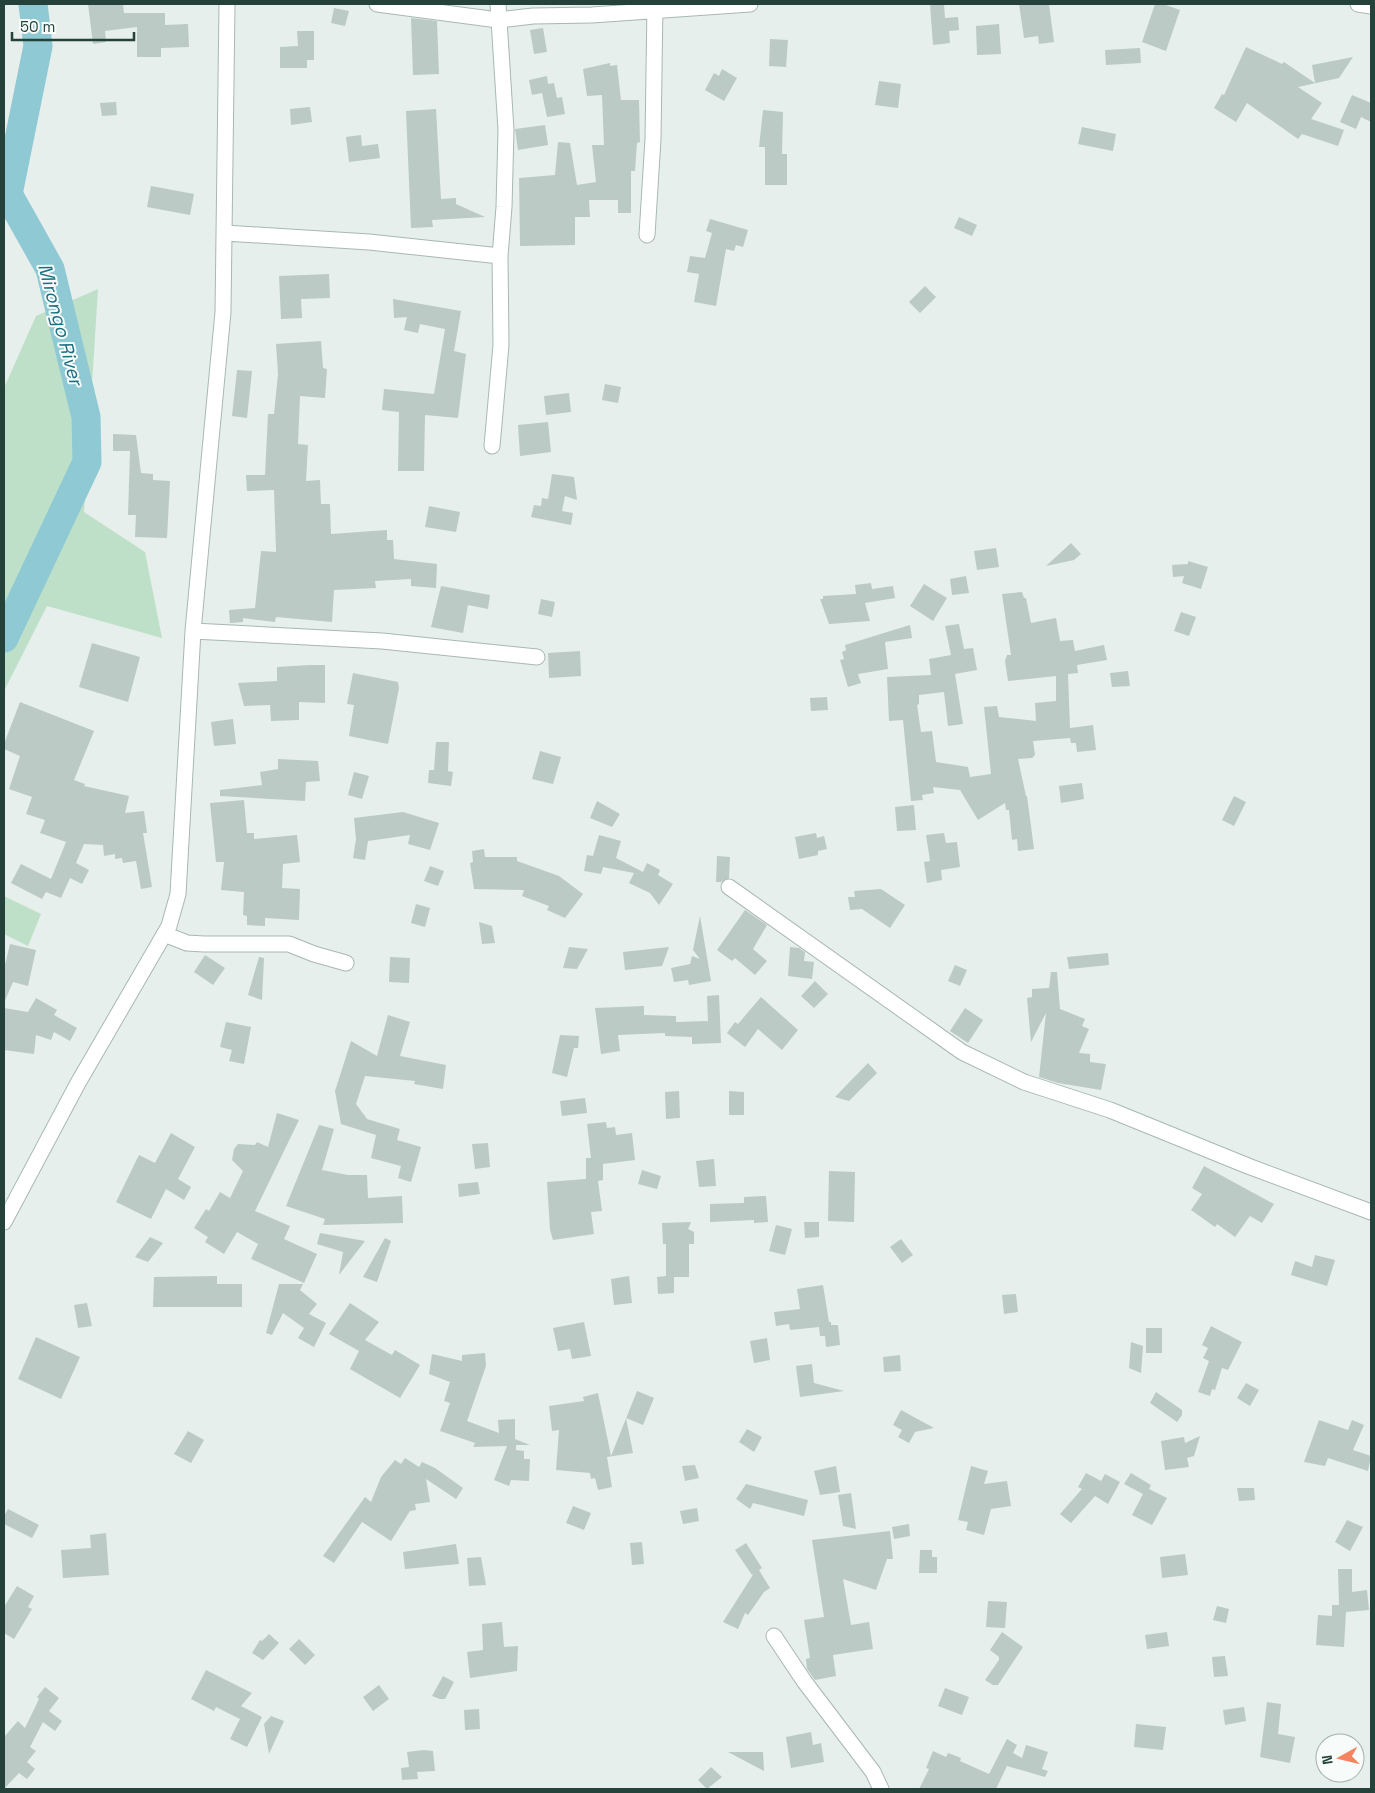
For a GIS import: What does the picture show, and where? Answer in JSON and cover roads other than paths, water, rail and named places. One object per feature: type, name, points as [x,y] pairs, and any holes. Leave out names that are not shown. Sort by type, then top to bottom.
[{"type":"street","points":[[4,1222],[78,1083],[169,926],[178,894],[193,631],[223,312],[227,4]]},
{"type":"street","points":[[377,4],[498,20],[533,16],[592,15],[655,7],[750,4]]},
{"type":"street","points":[[492,446],[501,345],[500,256],[504,207],[506,130],[504,73],[498,4]]},
{"type":"street","points":[[1358,4],[1371,6]]},
{"type":"street","points":[[647,235],[654,139],[655,7]]},
{"type":"street","points":[[225,234],[369,242],[500,256]]},
{"type":"street","points":[[193,631],[382,641],[537,658]]},
{"type":"street","points":[[729,887],[962,1052],[1024,1082],[1110,1110],[1248,1166],[1371,1212]]},
{"type":"street","points":[[164,934],[187,943],[246,942],[289,944],[314,954],[346,963]]},
{"type":"street","points":[[774,1636],[804,1681],[873,1772],[881,1789]]},
{"type":"waterway","name":"Mirongo River","points":[[4,638],[87,462],[86,417],[50,269],[8,194],[38,46],[33,4]]},
{"type":"waterway","points":[[4,157],[14,162]]}]
